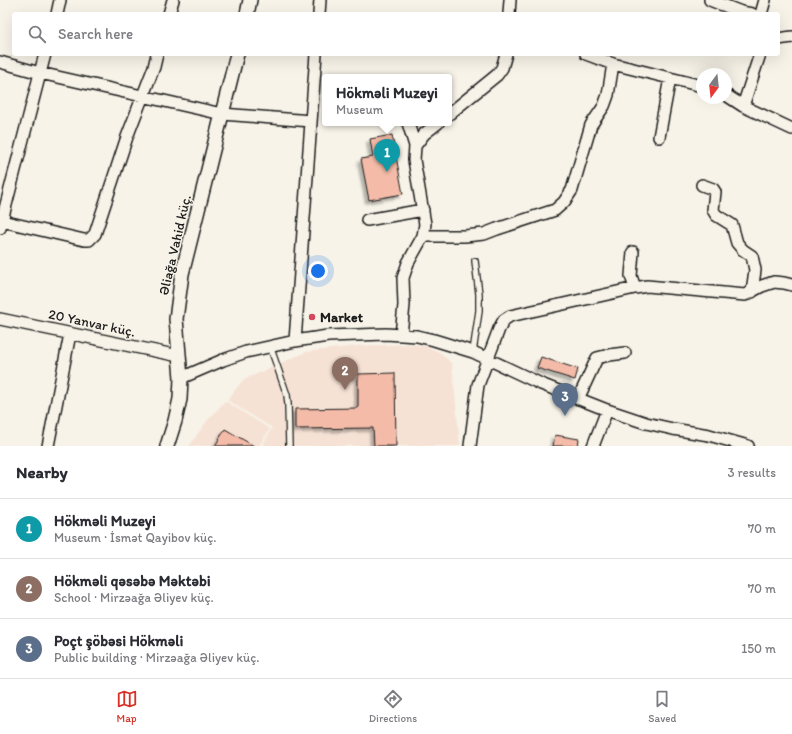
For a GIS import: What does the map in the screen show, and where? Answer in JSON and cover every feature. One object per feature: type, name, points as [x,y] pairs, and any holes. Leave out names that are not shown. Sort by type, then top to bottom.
[{"type":"street","points":[[57,12],[60,0]]},
{"type":"street","points":[[170,12],[173,0]]},
{"type":"street","points":[[247,12],[250,0]]},
{"type":"street","points":[[319,12],[320,0]]},
{"type":"street","points":[[509,12],[510,0]]},
{"type":"street","points":[[710,0],[741,12]]},
{"type":"street","points":[[762,12],[765,0]]},
{"type":"street","points":[[780,39],[792,37]]},
{"type":"street","points":[[44,56],[1,225],[88,240],[95,234],[127,136],[156,56]]},
{"type":"street","name":"Əliağa Vahid küç.","points":[[167,446],[179,408],[181,378],[176,319],[182,274],[236,56]]},
{"type":"street","points":[[295,341],[316,56]]},
{"type":"street","points":[[452,112],[497,75],[502,68],[505,56]]},
{"type":"street","points":[[591,56],[613,64],[696,84]]},
{"type":"street","points":[[743,106],[759,56]]},
{"type":"street","points":[[0,62],[142,97],[222,114],[311,121]]},
{"type":"street","points":[[423,236],[465,236],[484,234],[555,210],[564,202],[572,190],[591,125],[604,106],[608,94],[613,64]]},
{"type":"street","points":[[659,137],[670,78]]},
{"type":"street","points":[[732,99],[743,106],[792,129]]},
{"type":"street","points":[[401,335],[404,305],[403,278],[408,263],[423,236],[425,224],[414,160],[415,146],[409,126]]},
{"type":"street","points":[[415,146],[424,134],[434,126]]},
{"type":"street","points":[[702,185],[713,188],[715,192],[713,210],[716,215],[732,225],[737,242],[743,250],[752,256],[755,270],[752,292]]},
{"type":"street","points":[[367,220],[423,210]]},
{"type":"street","points":[[633,252],[631,276],[635,288]]},
{"type":"street","points":[[470,446],[478,385],[499,328],[504,320],[510,316],[646,286],[745,295],[762,286],[774,282],[792,285]]},
{"type":"street","name":"20 Yanvar küç.","points":[[0,319],[178,356]]},
{"type":"street","points":[[48,446],[70,334]]},
{"type":"street","points":[[181,378],[223,360],[270,346],[295,341],[328,336],[386,334],[401,335],[434,340],[472,352],[541,384],[607,410],[646,423],[709,435],[748,446]]},
{"type":"street","points":[[578,398],[597,358],[609,354],[625,353]]},
{"type":"street","points":[[593,446],[607,410]]},
{"type":"lane","points":[[472,352],[479,311],[479,294],[475,261]]},
{"type":"lane","points":[[270,346],[287,395],[289,446]]},
{"type":"shaded area","points":[[407,344],[426,346],[441,353],[452,364],[460,446],[262,446],[272,428],[227,400],[243,380],[306,352],[356,346]]},
{"type":"shaded area","points":[[225,401],[270,429],[259,446],[189,446],[207,421]]},
{"type":"building","points":[[392,135],[403,194],[369,200],[361,159],[373,157],[370,139]]},
{"type":"building","points":[[541,357],[578,369],[575,380],[537,368]]},
{"type":"building","points":[[395,373],[396,446],[374,446],[373,428],[295,429],[295,409],[358,408],[358,374]]},
{"type":"building","points":[[225,429],[254,446],[215,446]]},
{"type":"building","points":[[555,435],[579,439],[578,446],[553,446]]},
{"type":"place","name":"Hökməli Muzeyi","points":[[387,172]]},
{"type":"place","name":"Market","points":[[312,317]]},
{"type":"place","name":"Hökməli qəsəbə Məktəbi","points":[[345,390]]},
{"type":"place","name":"Poçt şöbəsi Hökməli","points":[[565,416]]}]
